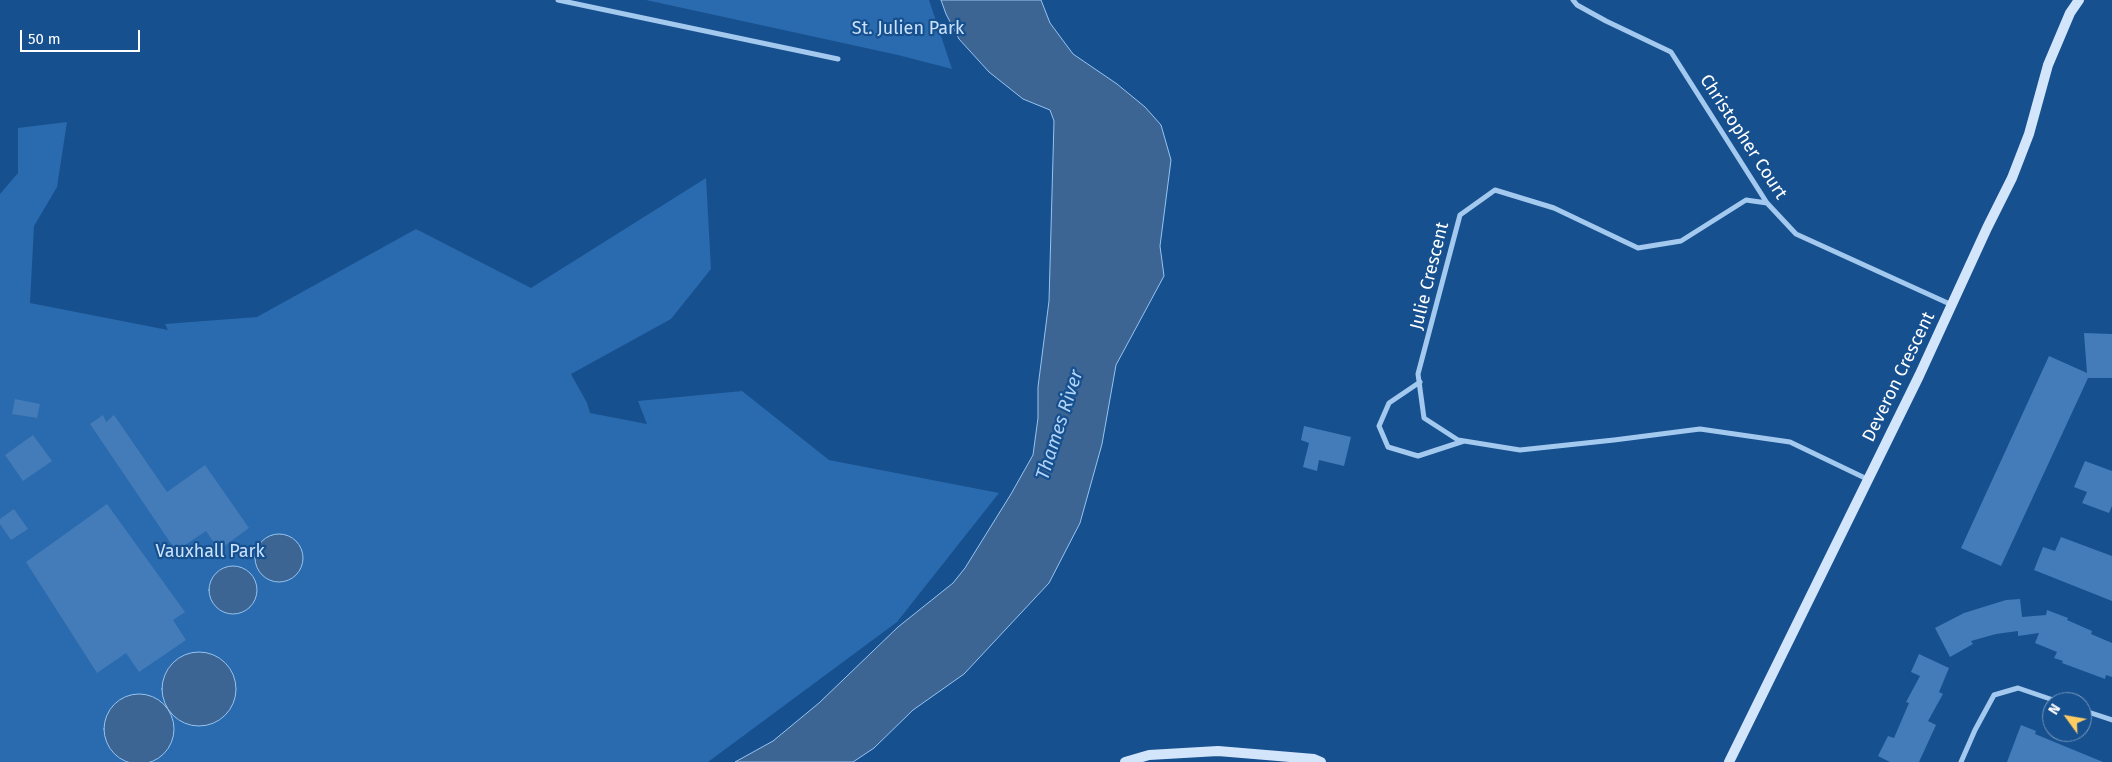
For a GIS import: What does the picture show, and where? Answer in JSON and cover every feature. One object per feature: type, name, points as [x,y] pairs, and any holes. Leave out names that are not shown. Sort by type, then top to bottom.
[{"type":"street","points":[[558,0],[838,59]]},
{"type":"street","name":"Christopher Court","points":[[1573,0],[1577,5],[1606,21],[1671,52],[1767,203],[1796,234],[1952,305]]},
{"type":"street","name":"Deveron Crescent","points":[[1729,762],[2012,178],[2029,134],[2048,65],[2070,13],[2079,0]]},
{"type":"street","name":"Julie Crescent","points":[[1767,203],[1746,200],[1680,242],[1638,248],[1554,208],[1495,190],[1460,215],[1418,374],[1424,418],[1458,440],[1520,450],[1700,429],[1790,442],[1867,479]]},
{"type":"street","name":"Julie Crescent","points":[[1420,382],[1389,403],[1379,426],[1388,447],[1418,456],[1465,441]]},
{"type":"street","points":[[1961,762],[1975,730],[1994,695],[2018,688],[2042,696]]},
{"type":"street","points":[[2092,713],[2112,720]]},
{"type":"street","points":[[1125,762],[1149,755],[1218,751],[1320,762]]},
{"type":"green space","name":"St. Julien Park","points":[[646,0],[929,0],[952,69],[898,55]]},
{"type":"green space","name":"Vauxhall Park","points":[[67,122],[57,187],[34,226],[30,303],[168,330],[165,324],[257,317],[416,229],[531,288],[706,178],[711,269],[671,319],[571,374],[587,403],[590,413],[647,424],[638,401],[742,391],[829,460],[999,493],[897,622],[708,762],[0,762],[0,194],[18,173],[18,128]]},
{"type":"water","name":"Thames River","points":[[941,0],[1041,0],[1050,23],[1073,54],[1117,84],[1145,107],[1161,125],[1171,160],[1160,246],[1164,276],[1116,365],[1102,444],[1080,523],[1049,583],[964,674],[913,710],[874,748],[853,762],[735,762],[773,741],[819,703],[898,627],[953,583],[965,568],[1033,455],[1038,418],[1038,387],[1049,301],[1054,121],[1050,110],[1023,99],[989,72],[959,39]]},
{"type":"water","points":[[279,534],[288,536],[296,541],[301,549],[303,558],[301,567],[296,575],[288,580],[279,582],[270,580],[262,575],[257,567],[255,558],[257,549],[262,541],[270,536]]},
{"type":"water","points":[[228,566],[238,566],[247,570],[253,576],[256,581],[256,599],[247,610],[238,614],[228,614],[219,610],[213,604],[209,595],[209,585],[213,576],[219,570]]},
{"type":"water","points":[[199,652],[213,655],[225,663],[233,675],[236,689],[233,703],[225,715],[213,723],[199,726],[185,723],[173,715],[165,703],[162,689],[165,675],[173,663],[185,655]]},
{"type":"water","points":[[139,694],[152,697],[164,704],[171,716],[174,729],[171,742],[164,754],[152,761],[139,764],[126,761],[114,754],[107,742],[104,729],[107,716],[114,704],[126,697]]},
{"type":"building","points":[[2084,333],[2112,334],[2112,378],[2088,378],[2001,566],[1961,548],[2049,356],[2087,373]]},
{"type":"building","points":[[15,399],[40,404],[37,418],[12,414]]},
{"type":"building","points":[[103,415],[106,422],[114,415],[167,492],[205,465],[249,528],[219,550],[206,531],[176,551],[90,424]]},
{"type":"building","points":[[1304,426],[1351,437],[1344,466],[1319,460],[1317,471],[1303,467],[1309,443],[1301,440]]},
{"type":"building","points":[[33,435],[52,461],[23,481],[5,455]]},
{"type":"building","points":[[2085,461],[2112,471],[2112,506],[2109,513],[2082,503],[2087,492],[2074,487]]},
{"type":"building","points":[[107,504],[185,612],[173,620],[186,640],[139,672],[126,653],[97,673],[26,562]]},
{"type":"building","points":[[14,509],[28,529],[11,540],[0,524],[0,519]]},
{"type":"building","points":[[2061,537],[2112,556],[2112,601],[2034,570],[2043,547],[2055,551]]},
{"type":"building","points":[[2020,599],[2022,617],[2046,615],[2047,610],[2068,618],[2067,620],[2092,631],[2091,634],[2112,643],[2112,677],[2106,675],[2105,679],[2062,663],[2063,661],[2054,658],[2057,652],[2035,643],[2039,633],[2018,636],[2018,631],[1996,634],[1971,641],[1973,644],[1950,657],[1935,628],[1964,613],[2006,600]]},
{"type":"building","points":[[1919,654],[1949,668],[1939,692],[1943,694],[1928,721],[1936,725],[1919,762],[1890,762],[1878,756],[1888,736],[1894,738],[1909,703],[1906,702],[1920,676],[1911,672]]},
{"type":"building","points":[[2021,725],[2036,731],[2035,734],[2042,737],[2042,742],[2054,742],[2103,762],[2007,762]]}]
